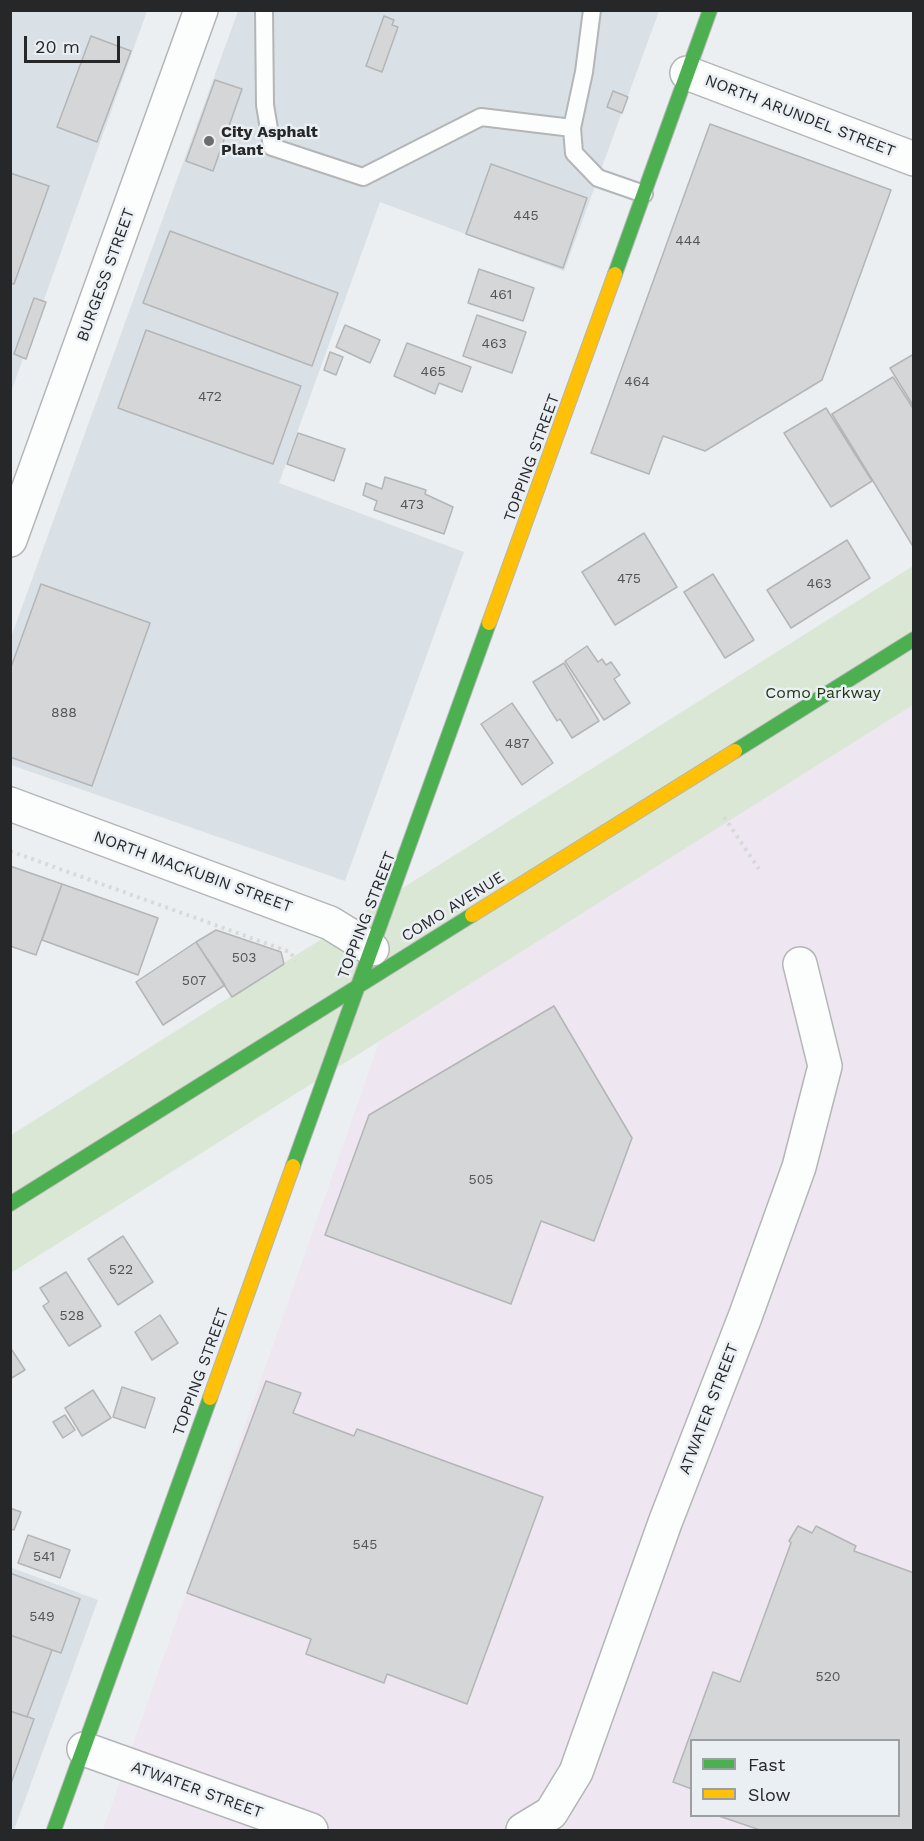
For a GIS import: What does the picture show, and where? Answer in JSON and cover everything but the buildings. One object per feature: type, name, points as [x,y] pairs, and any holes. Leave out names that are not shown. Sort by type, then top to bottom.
[{"type":"street","name":"BURGESS STREET","points":[[10,540],[201,10]]},
{"type":"street","name":"TOPPING STREET","points":[[54,1830],[710,10]]},
{"type":"street","name":"NORTH ARUNDEL STREET","points":[[687,73],[914,159]]},
{"type":"street","name":"COMO AVENUE","points":[[10,1204],[914,639]]},
{"type":"street","name":"NORTH MACKUBIN STREET","points":[[10,804],[330,923],[372,949]]},
{"type":"street","name":"ATWATER STREET","points":[[524,1830],[551,1813],[576,1772],[662,1531],[799,1167],[825,1066],[800,963]]},
{"type":"street","name":"ATWATER STREET","points":[[84,1749],[311,1830]]},
{"type":"lane","points":[[264,10],[265,105],[272,147],[363,177],[481,117],[572,128]]},
{"type":"lane","points":[[592,10],[585,72],[572,128],[574,153],[598,178],[644,194]]},
{"type":"path","points":[[724,817],[759,869]]},
{"type":"path","points":[[10,851],[290,952],[296,962]]},
{"type":"shaded area","points":[[11,11],[147,11],[11,392]]},
{"type":"shaded area","points":[[238,11],[659,11],[564,271],[380,202],[279,483],[464,552],[345,881],[11,765],[10,640]]},
{"type":"shaded area","points":[[913,705],[913,1830],[103,1830],[380,1040]]},
{"type":"shaded area","points":[[10,1567],[98,1600],[14,1830],[10,1830]]},
{"type":"green space","name":"Como Parkway","points":[[913,566],[913,705],[11,1273],[11,1135]]},
{"type":"traffic: fast","points":[[615,274],[710,10]]},
{"type":"traffic: fast","points":[[293,1166],[489,623]]},
{"type":"traffic: fast","points":[[735,751],[914,639]]},
{"type":"traffic: fast","points":[[10,1204],[472,915]]},
{"type":"traffic: fast","points":[[54,1830],[210,1398]]},
{"type":"traffic: slow","points":[[489,623],[615,274]]},
{"type":"traffic: slow","points":[[472,915],[735,751]]},
{"type":"traffic: slow","points":[[210,1398],[293,1166]]},
{"type":"place","name":"City Asphalt Plant","points":[[209,141]]}]
